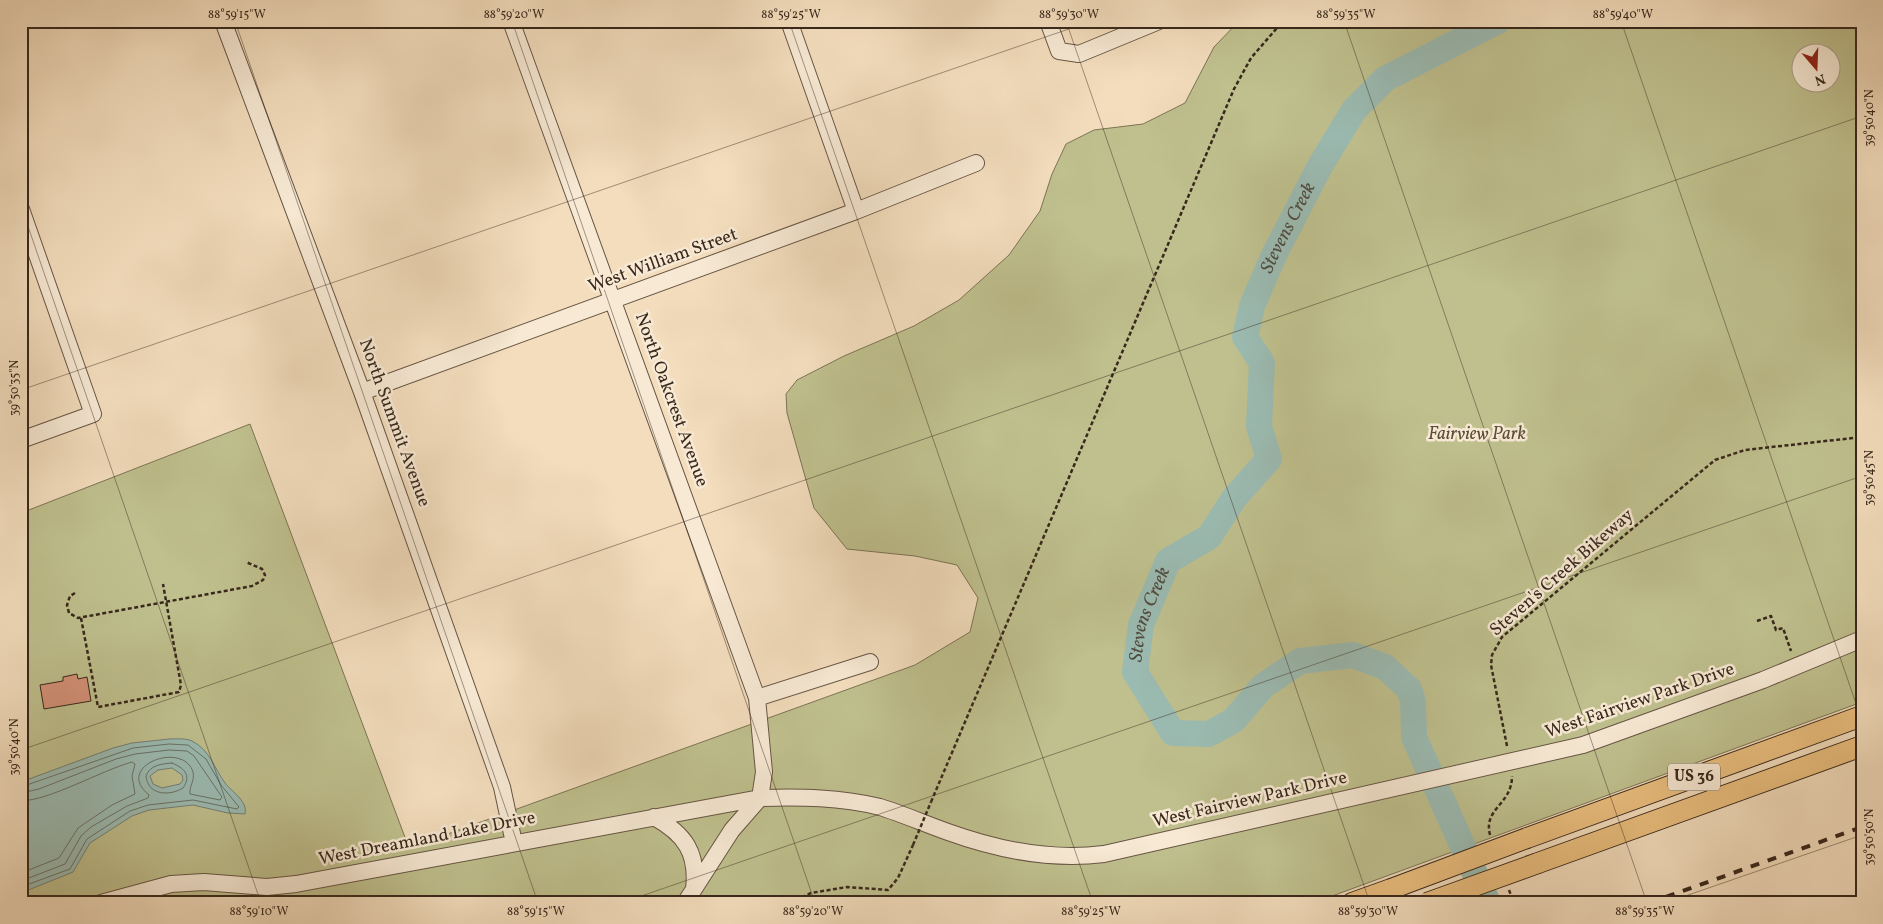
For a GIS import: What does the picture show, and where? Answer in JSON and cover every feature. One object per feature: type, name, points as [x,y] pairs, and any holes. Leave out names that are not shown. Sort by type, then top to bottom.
[{"type":"main road","name":"US 36","points":[[1352,903],[1862,716]]},
{"type":"main road","name":"US 36","points":[[1427,903],[1862,746]]},
{"type":"street","name":"North Summit Avenue","points":[[223,21],[362,392],[502,786],[514,842]]},
{"type":"street","name":"North Oakcrest Avenue","points":[[511,21],[757,698],[764,772],[760,798]]},
{"type":"street","points":[[789,21],[856,211]]},
{"type":"street","points":[[1048,21],[1059,51],[1079,54],[1159,21]]},
{"type":"street","name":"West William Street","points":[[362,392],[856,211],[976,163]]},
{"type":"street","points":[[21,209],[93,414],[21,440]]},
{"type":"street","name":"West Fairview Park Drive","points":[[760,798],[813,796],[850,801],[887,810],[988,844],[1045,856],[1078,857],[1104,854],[1583,745],[1797,667],[1862,639]]},
{"type":"street","points":[[757,698],[870,662]]},
{"type":"street","points":[[690,896],[732,830],[760,798]]},
{"type":"street","name":"West Dreamland Lake Drive","points":[[101,903],[171,884],[204,882],[267,887],[296,884],[514,842],[760,798]]},
{"type":"street","points":[[654,817],[678,832],[685,842],[694,864],[690,896]]},
{"type":"path","points":[[790,903],[811,893],[847,887],[888,890],[898,878],[1234,89],[1251,58],[1283,21]]},
{"type":"path","name":"Steven's Creek Bikeway","points":[[1492,841],[1489,832],[1491,816],[1510,792],[1512,784],[1510,763],[1491,665],[1492,655],[1502,637],[1715,460],[1745,450],[1862,437]]},
{"type":"path","points":[[75,593],[68,601],[68,609],[73,617],[81,618],[258,584],[264,575],[262,569],[246,562]]},
{"type":"path","points":[[81,618],[98,708],[179,692],[181,685],[163,584]]},
{"type":"path","points":[[1757,621],[1771,616],[1776,630],[1783,628],[1797,667]]},
{"type":"path","points":[[1506,882],[1514,903]]},
{"type":"green space","name":"Fairview Park","points":[[1239,21],[1862,21],[1862,702],[1313,903],[21,903],[21,513],[250,424],[409,848],[915,665],[970,632],[978,598],[957,565],[915,556],[847,549],[814,508],[787,413],[786,394],[797,380],[844,356],[914,326],[959,300],[1009,255],[1040,211],[1052,174],[1066,144],[1094,130],[1143,124],[1185,103],[1214,47]]},
{"type":"water","points":[[181,739],[190,740],[198,745],[207,754],[225,783],[242,801],[245,814],[228,813],[193,805],[149,810],[132,816],[90,843],[73,872],[21,893],[21,782],[113,748],[132,743]],"holes":[[[172,768],[182,775],[183,780],[180,784],[162,788],[153,784],[150,776],[158,770]]]},
{"type":"building","points":[[77,674],[78,679],[87,677],[91,701],[44,709],[40,685],[63,681],[63,677]]},
{"type":"waterway","name":"Stevens Creek","points":[[1488,903],[1414,737],[1413,701],[1409,689],[1385,667],[1353,655],[1300,661],[1263,686],[1234,720],[1209,734],[1173,733],[1135,672],[1141,625],[1168,561],[1209,537],[1235,497],[1269,459],[1259,426],[1262,363],[1245,337],[1252,306],[1274,255],[1320,166],[1354,110],[1385,79],[1498,21]]},
{"type":"railway","points":[[1649,903],[1862,827]]}]
